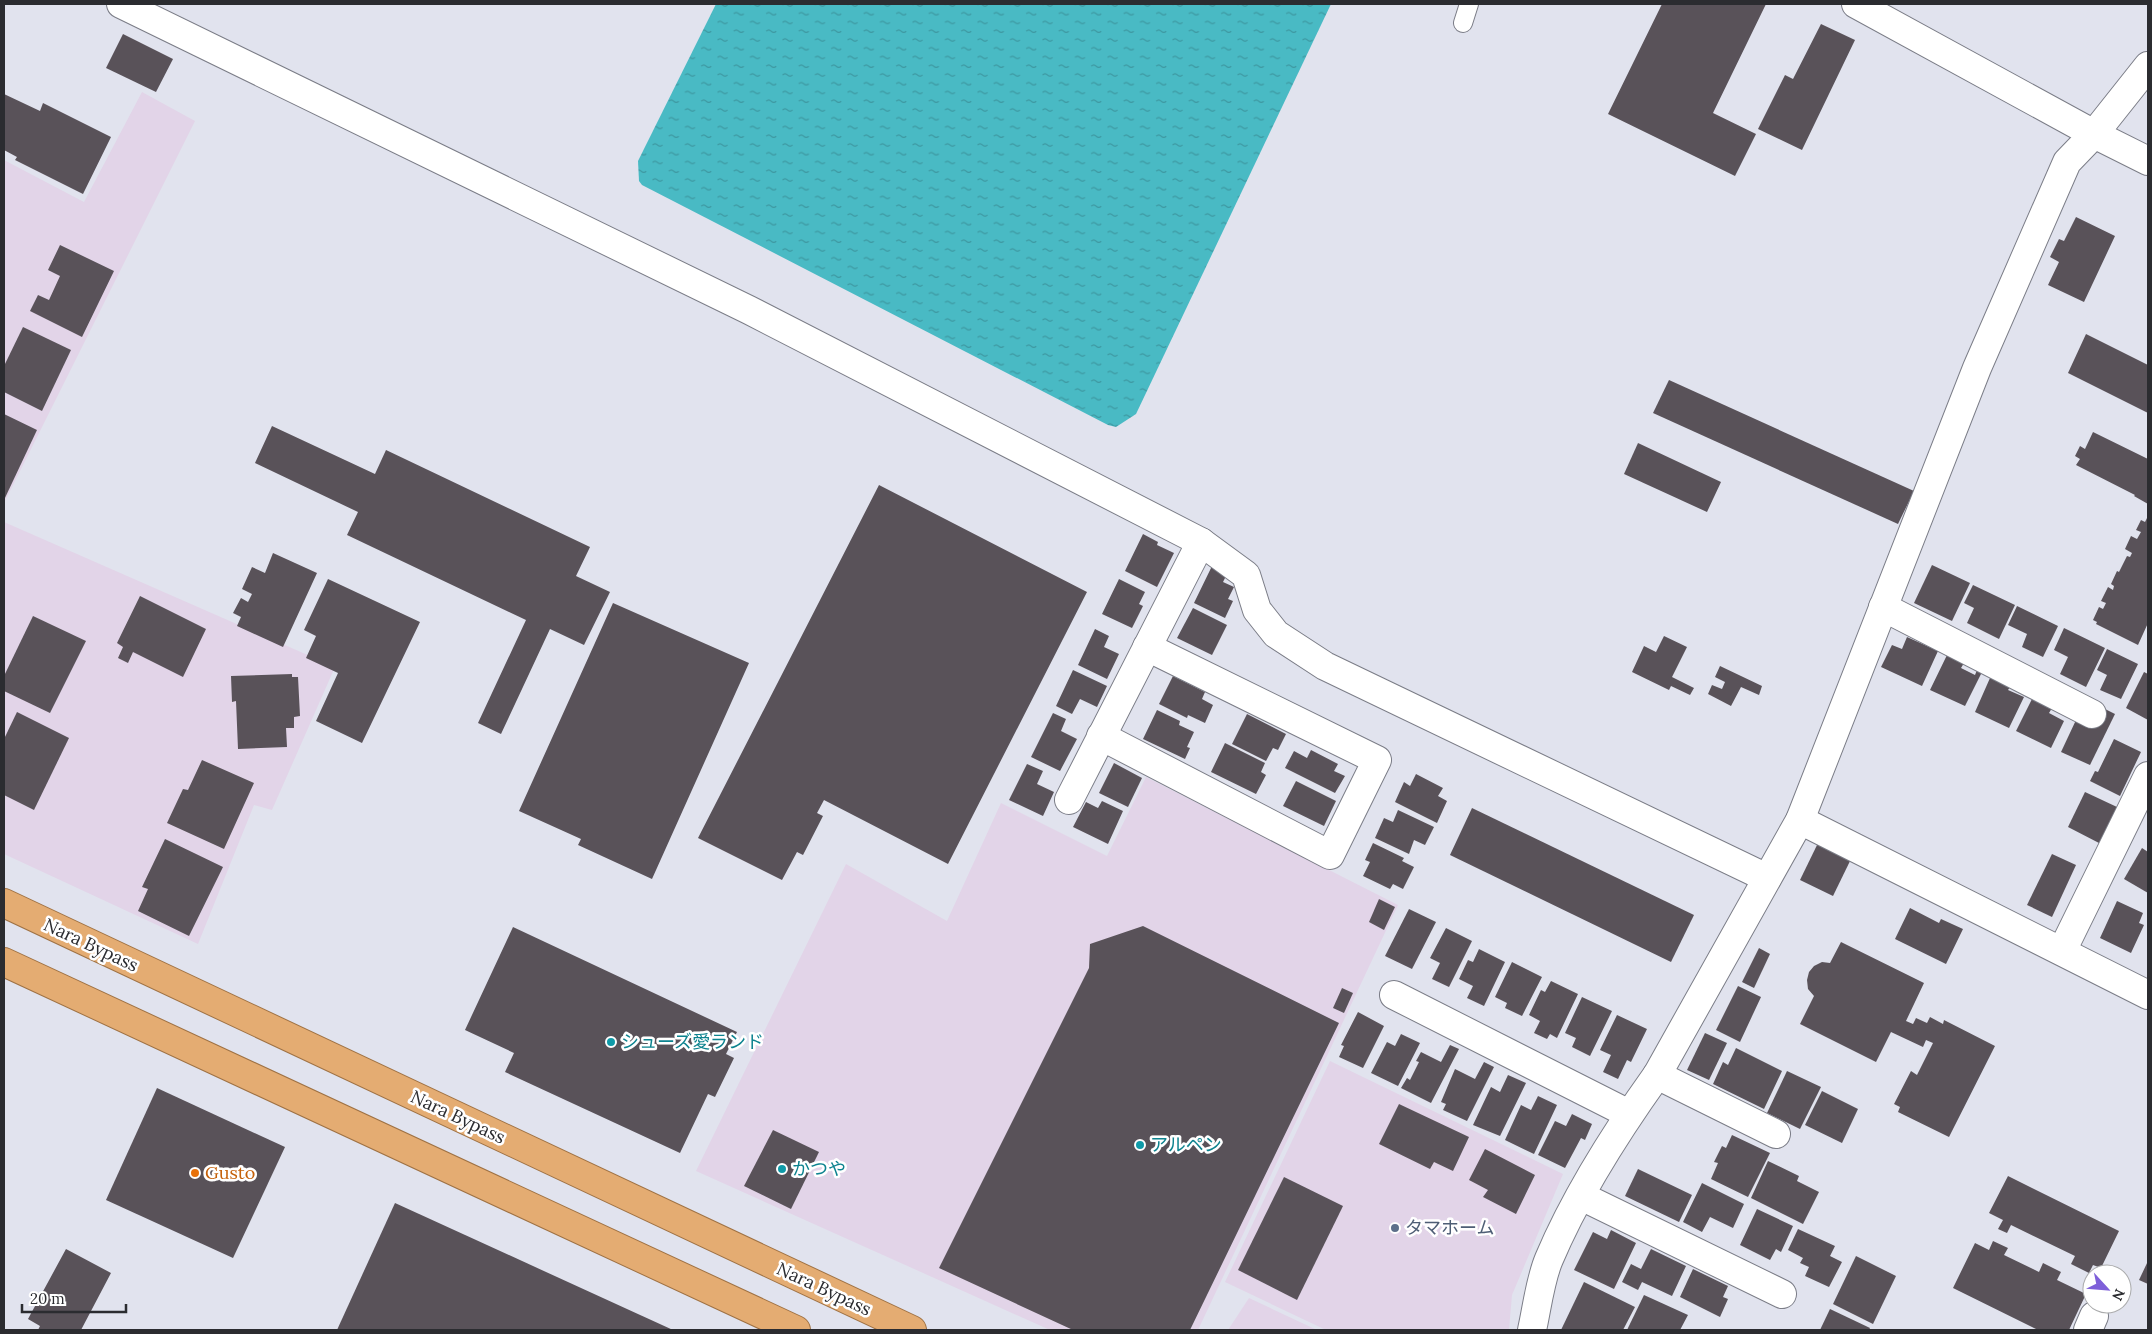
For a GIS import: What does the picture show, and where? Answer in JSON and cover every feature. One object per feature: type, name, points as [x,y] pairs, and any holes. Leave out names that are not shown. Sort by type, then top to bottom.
[{"type":"highway","name":"Nara Bypass","points":[[4,904],[912,1330]]},
{"type":"highway","points":[[4,962],[796,1330]]},
{"type":"street","points":[[121,4],[749,310],[1201,542],[1246,575],[1258,610],[1276,634],[1325,666],[1767,878]]},
{"type":"street","points":[[1856,4],[2094,134],[2148,161]]},
{"type":"street","points":[[1532,1330],[1548,1261],[1581,1196],[1629,1114],[1657,1075],[1800,820],[1977,368],[2067,162],[2094,134],[2148,66]]},
{"type":"street","points":[[1068,800],[1201,542]]},
{"type":"street","points":[[1884,607],[2092,714]]},
{"type":"street","points":[[1101,736],[1330,855],[1377,760],[1147,648]]},
{"type":"street","points":[[2062,951],[2148,776]]},
{"type":"street","points":[[1800,820],[2148,995]]},
{"type":"street","points":[[1394,995],[1629,1114]]},
{"type":"street","points":[[1657,1075],[1776,1134]]},
{"type":"street","points":[[1581,1196],[1782,1294]]},
{"type":"lane","points":[[1463,23],[1470,4]]},
{"type":"shaded area","points":[[142,92],[195,121],[4,503],[4,160],[84,202]]},
{"type":"shaded area","points":[[4,522],[335,667],[272,810],[254,805],[198,944],[4,854]]},
{"type":"shaded area","points":[[1146,777],[1398,905],[1198,1330],[1050,1330],[696,1171],[846,864],[947,921],[1001,803],[1107,856]]},
{"type":"shaded area","name":"タマホーム","points":[[1330,1061],[1563,1174],[1512,1295],[1509,1330],[1326,1330],[1225,1282]]},
{"type":"shaded area","points":[[1249,1298],[1317,1330],[1228,1330]]},
{"type":"water","points":[[716,4],[1331,4],[1136,414],[1116,427],[1108,425],[642,185],[639,181],[638,161]]},
{"type":"building","points":[[1662,4],[1766,4],[1713,113],[1756,134],[1735,176],[1608,114]]},
{"type":"building","points":[[1821,24],[1855,40],[1802,150],[1758,129],[1785,75],[1793,79]]},
{"type":"building","points":[[123,34],[173,59],[156,92],[106,68]]},
{"type":"building","points":[[4,94],[40,111],[43,103],[111,137],[83,194],[15,160],[17,157],[4,150]]},
{"type":"building","points":[[2076,217],[2115,236],[2084,302],[2048,285],[2059,262],[2050,257],[2059,239],[2064,241]]},
{"type":"building","points":[[60,245],[114,271],[82,337],[30,311],[38,295],[49,300],[60,276],[48,270]]},
{"type":"building","points":[[23,327],[71,350],[42,411],[4,392],[4,366]]},
{"type":"building","points":[[2086,334],[2148,365],[2148,413],[2068,373]]},
{"type":"building","points":[[1669,380],[1914,491],[1898,524],[1653,413]]},
{"type":"building","points":[[4,414],[37,430],[4,500]]},
{"type":"building","points":[[272,426],[375,474],[386,450],[590,547],[576,576],[610,592],[584,645],[550,629],[501,734],[478,723],[526,620],[347,535],[358,512],[255,463]]},
{"type":"building","points":[[2093,432],[2148,459],[2148,504],[2135,495],[2076,465],[2080,459],[2075,456],[2080,446],[2085,449]]},
{"type":"building","points":[[1638,443],[1721,482],[1707,512],[1624,474]]},
{"type":"building","points":[[879,485],[1087,592],[948,864],[824,800],[817,813],[823,816],[803,855],[797,852],[782,880],[698,838]]},
{"type":"building","points":[[2147,518],[2148,623],[2138,645],[2096,624],[2097,622],[2093,620],[2099,607],[2103,609],[2106,603],[2101,601],[2108,587],[2113,590],[2114,586],[2111,584],[2117,571],[2119,572],[2127,556],[2130,557],[2132,553],[2125,549],[2131,536],[2137,539],[2141,532],[2136,530],[2141,520],[2145,522]]},
{"type":"building","points":[[1143,534],[1158,542],[1157,545],[1174,553],[1157,587],[1125,571]]},
{"type":"building","points":[[273,553],[317,573],[283,647],[237,626],[241,617],[233,613],[241,598],[248,602],[252,594],[242,589],[252,567],[265,573]]},
{"type":"building","points":[[1932,565],[1970,583],[1952,621],[1914,603]]},
{"type":"building","points":[[1212,566],[1227,574],[1223,582],[1234,587],[1228,599],[1233,601],[1225,618],[1194,603]]},
{"type":"building","points":[[328,579],[420,622],[362,743],[316,721],[338,673],[306,658],[316,636],[304,630]]},
{"type":"building","points":[[1119,579],[1145,592],[1139,604],[1143,606],[1132,628],[1102,614]]},
{"type":"building","points":[[1973,585],[2015,605],[1999,639],[1967,623],[1974,608],[1964,603]]},
{"type":"building","points":[[140,596],[206,629],[183,677],[133,652],[128,663],[118,658],[123,647],[117,643]]},
{"type":"building","points":[[613,603],[749,663],[652,879],[578,845],[581,839],[519,811]]},
{"type":"building","points":[[2017,606],[2058,626],[2043,657],[2022,647],[2027,634],[2008,625]]},
{"type":"building","points":[[1193,608],[1227,625],[1212,655],[1177,638]]},
{"type":"building","points":[[33,616],[86,641],[50,713],[4,691],[4,676]]},
{"type":"building","points":[[2064,628],[2105,648],[2086,687],[2060,674],[2068,657],[2054,650]]},
{"type":"building","points":[[1095,629],[1109,636],[1104,647],[1119,654],[1107,679],[1078,665]]},
{"type":"building","points":[[1664,636],[1687,647],[1672,677],[1694,688],[1690,695],[1671,686],[1669,690],[1632,672],[1644,646],[1656,652]]},
{"type":"building","points":[[1907,637],[1938,651],[1922,686],[1881,667],[1892,645],[1902,649]]},
{"type":"building","points":[[2107,649],[2138,664],[2121,699],[2100,690],[2107,675],[2097,670]]},
{"type":"building","points":[[1947,655],[1964,663],[1961,668],[1975,675],[1977,670],[1982,672],[1965,706],[1930,690]]},
{"type":"building","points":[[1720,666],[1762,686],[1759,695],[1741,687],[1731,706],[1708,694],[1712,685],[1722,689],[1725,682],[1715,677]]},
{"type":"building","points":[[1073,670],[1107,686],[1097,707],[1080,699],[1072,714],[1056,706]]},
{"type":"building","points":[[2144,672],[2148,674],[2148,720],[2126,708]]},
{"type":"building","points":[[292,674],[292,677],[298,677],[300,716],[294,717],[294,728],[286,728],[287,747],[238,749],[236,701],[232,702],[231,676]]},
{"type":"building","points":[[1173,676],[1205,692],[1202,699],[1213,705],[1205,723],[1188,715],[1187,718],[1159,704]]},
{"type":"building","points":[[1990,678],[2010,687],[2008,690],[2024,697],[2009,728],[1975,712]]},
{"type":"building","points":[[2032,699],[2052,708],[2049,713],[2064,721],[2051,748],[2016,731]]},
{"type":"building","points":[[2097,705],[2115,714],[2090,765],[2061,752],[2076,720]]},
{"type":"building","points":[[1157,710],[1180,721],[1179,725],[1194,732],[1187,747],[1190,748],[1185,759],[1143,739]]},
{"type":"building","points":[[17,712],[69,738],[34,810],[4,795],[4,739]]},
{"type":"building","points":[[1053,713],[1066,719],[1061,731],[1077,739],[1060,771],[1031,757]]},
{"type":"building","points":[[1247,714],[1286,734],[1278,750],[1273,748],[1266,761],[1232,744]]},
{"type":"building","points":[[2114,739],[2141,752],[2120,796],[2090,781],[2095,771],[2098,772]]},
{"type":"building","points":[[1225,743],[1265,763],[1261,772],[1266,775],[1256,794],[1211,772]]},
{"type":"building","points":[[1311,750],[1338,764],[1334,771],[1345,776],[1335,793],[1285,768],[1294,751],[1307,758]]},
{"type":"building","points":[[202,760],[254,783],[224,849],[167,823],[183,789],[188,790]]},
{"type":"building","points":[[1114,763],[1142,778],[1128,807],[1099,793]]},
{"type":"building","points":[[1027,764],[1043,771],[1037,784],[1054,792],[1043,816],[1009,800]]},
{"type":"building","points":[[1416,774],[1443,788],[1438,796],[1447,801],[1437,823],[1395,802],[1404,782],[1410,786]]},
{"type":"building","points":[[1296,781],[1336,801],[1324,826],[1283,806]]},
{"type":"building","points":[[2085,792],[2117,807],[2099,843],[2068,827]]},
{"type":"building","points":[[1102,801],[1123,811],[1108,844],[1073,827],[1086,802],[1098,808]]},
{"type":"building","points":[[1472,808],[1694,915],[1671,962],[1450,855]]},
{"type":"building","points":[[1398,810],[1434,827],[1425,845],[1414,840],[1409,854],[1375,838],[1384,818],[1393,822]]},
{"type":"building","points":[[165,839],[223,867],[189,936],[138,911],[148,889],[142,887]]},
{"type":"building","points":[[1373,843],[1404,858],[1402,861],[1414,867],[1403,889],[1393,884],[1390,889],[1363,876],[1370,862],[1365,860]]},
{"type":"building","points":[[1818,843],[1851,859],[1833,896],[1800,880]]},
{"type":"building","points":[[2142,848],[2148,852],[2148,893],[2124,879]]},
{"type":"building","points":[[2052,854],[2076,865],[2052,917],[2027,905]]},
{"type":"building","points":[[1379,899],[1395,907],[1384,930],[1369,922]]},
{"type":"building","points":[[2117,901],[2143,913],[2139,923],[2144,925],[2131,953],[2100,938]]},
{"type":"building","points":[[1910,908],[1939,923],[1941,919],[1963,929],[1946,964],[1895,939]]},
{"type":"building","points":[[1409,909],[1436,922],[1412,969],[1385,956]]},
{"type":"building","name":"アルペン","points":[[1143,926],[1339,1023],[1190,1330],[1073,1330],[939,1268],[1089,968],[1090,944]]},
{"type":"building","name":"シューズ愛ランド","points":[[513,927],[737,1032],[726,1054],[734,1058],[715,1097],[708,1094],[680,1153],[505,1072],[514,1053],[465,1030]]},
{"type":"building","points":[[1446,928],[1472,941],[1449,987],[1432,979],[1440,963],[1430,958]]},
{"type":"building","points":[[1841,942],[1924,983],[1906,1021],[1913,1024],[1916,1018],[1927,1023],[1930,1017],[1943,1024],[1944,1020],[1995,1046],[1949,1137],[1898,1112],[1900,1107],[1894,1104],[1911,1071],[1917,1075],[1933,1043],[1926,1040],[1923,1047],[1891,1032],[1876,1062],[1800,1024],[1814,996],[1808,989],[1807,980],[1809,972],[1814,966],[1822,962],[1830,963]]},
{"type":"building","points":[[1759,948],[1770,954],[1754,988],[1742,982]]},
{"type":"building","points":[[1479,949],[1505,962],[1484,1006],[1467,998],[1473,986],[1459,979],[1468,960],[1473,962]]},
{"type":"building","points":[[1512,962],[1542,977],[1522,1016],[1505,1008],[1507,1003],[1495,997]]},
{"type":"building","points":[[1551,981],[1578,994],[1557,1038],[1550,1034],[1547,1039],[1534,1033],[1540,1021],[1529,1015],[1541,990],[1545,992]]},
{"type":"building","points":[[1738,986],[1761,997],[1740,1042],[1716,1030]]},
{"type":"building","points":[[1342,988],[1353,993],[1344,1013],[1333,1008]]},
{"type":"building","points":[[1582,997],[1612,1011],[1590,1056],[1572,1047],[1576,1038],[1565,1033]]},
{"type":"building","points":[[1358,1012],[1384,1026],[1363,1068],[1339,1057],[1344,1046],[1341,1045]]},
{"type":"building","points":[[1617,1015],[1647,1029],[1631,1062],[1627,1060],[1618,1079],[1603,1072],[1611,1055],[1600,1050]]},
{"type":"building","points":[[1705,1033],[1727,1043],[1709,1080],[1687,1070]]},
{"type":"building","points":[[1401,1034],[1420,1043],[1398,1086],[1371,1073],[1387,1042],[1395,1046]]},
{"type":"building","points":[[1450,1045],[1459,1049],[1431,1103],[1401,1088],[1407,1078],[1410,1080],[1419,1062],[1416,1061],[1421,1052],[1441,1062]]},
{"type":"building","points":[[1736,1048],[1782,1071],[1764,1109],[1713,1084],[1723,1062],[1728,1065]]},
{"type":"building","points":[[1484,1062],[1494,1067],[1467,1121],[1443,1110],[1446,1104],[1441,1102],[1455,1069],[1475,1079]]},
{"type":"building","points":[[1787,1071],[1821,1087],[1800,1129],[1767,1113]]},
{"type":"building","points":[[1508,1075],[1526,1083],[1500,1136],[1473,1125],[1491,1087],[1500,1092]]},
{"type":"building","name":"Gusto","points":[[157,1088],[285,1147],[233,1258],[106,1200]]},
{"type":"building","points":[[1822,1091],[1858,1109],[1842,1143],[1805,1125]]},
{"type":"building","points":[[1538,1096],[1557,1105],[1534,1154],[1505,1140],[1521,1105],[1531,1110]]},
{"type":"building","points":[[1399,1104],[1469,1137],[1453,1171],[1434,1162],[1430,1169],[1379,1144]]},
{"type":"building","points":[[1572,1114],[1592,1124],[1585,1140],[1581,1138],[1565,1168],[1538,1155],[1555,1121],[1566,1126]]},
{"type":"building","name":"かつや","points":[[773,1130],[819,1152],[791,1209],[744,1186]]},
{"type":"building","points":[[1732,1135],[1770,1153],[1748,1197],[1711,1179],[1718,1163],[1714,1162],[1722,1146],[1726,1148]]},
{"type":"building","points":[[1485,1149],[1535,1175],[1516,1214],[1483,1197],[1488,1190],[1469,1180]]},
{"type":"building","points":[[1768,1161],[1799,1176],[1797,1181],[1819,1192],[1803,1224],[1751,1198]]},
{"type":"building","points":[[1638,1169],[1692,1195],[1679,1222],[1625,1196]]},
{"type":"building","points":[[2008,1176],[2119,1231],[2103,1264],[2082,1264],[2082,1270],[2071,1264],[2075,1256],[2011,1225],[2007,1233],[1998,1229],[2003,1220],[1989,1213]]},
{"type":"building","points":[[1284,1177],[1343,1206],[1297,1300],[1238,1270]]},
{"type":"building","points":[[1702,1183],[1744,1204],[1733,1228],[1710,1217],[1702,1232],[1683,1222]]},
{"type":"building","points":[[395,1203],[673,1330],[337,1330]]},
{"type":"building","points":[[1757,1209],[1793,1226],[1781,1252],[1776,1249],[1770,1260],[1740,1245]]},
{"type":"building","points":[[1798,1229],[1835,1246],[1830,1256],[1842,1262],[1829,1287],[1805,1276],[1809,1267],[1800,1263],[1803,1258],[1788,1250]]},
{"type":"building","points":[[1611,1230],[1636,1243],[1614,1289],[1574,1270],[1593,1232],[1607,1239]]},
{"type":"building","points":[[1993,1241],[2008,1248],[2004,1255],[2039,1272],[2043,1263],[2061,1272],[2057,1280],[2082,1292],[2082,1302],[2069,1330],[2038,1330],[1953,1288],[1975,1243],[1989,1250]]},
{"type":"building","points":[[66,1249],[111,1273],[81,1330],[38,1330],[40,1326],[28,1319]]},
{"type":"building","points":[[1651,1249],[1686,1266],[1672,1296],[1642,1282],[1638,1290],[1622,1282],[1631,1264],[1641,1269]]},
{"type":"building","points":[[1856,1256],[1896,1276],[1873,1324],[1833,1304]]},
{"type":"building","points":[[2148,1261],[2148,1284],[2139,1280]]},
{"type":"building","points":[[1693,1269],[1728,1286],[1723,1297],[1728,1299],[1720,1317],[1680,1297]]},
{"type":"building","points":[[1584,1282],[1635,1307],[1623,1330],[1561,1330]]},
{"type":"building","points":[[1644,1295],[1688,1315],[1680,1330],[1627,1330]]},
{"type":"building","points":[[1830,1309],[1870,1328],[1869,1330],[1820,1330]]},
{"type":"place","name":"シューズ愛ランド","points":[[611,1042]]},
{"type":"place","name":"アルペン","points":[[1140,1145]]},
{"type":"place","name":"かつや","points":[[782,1169]]},
{"type":"place","name":"Gusto","points":[[195,1173]]},
{"type":"place","name":"タマホーム","points":[[1395,1228]]}]
